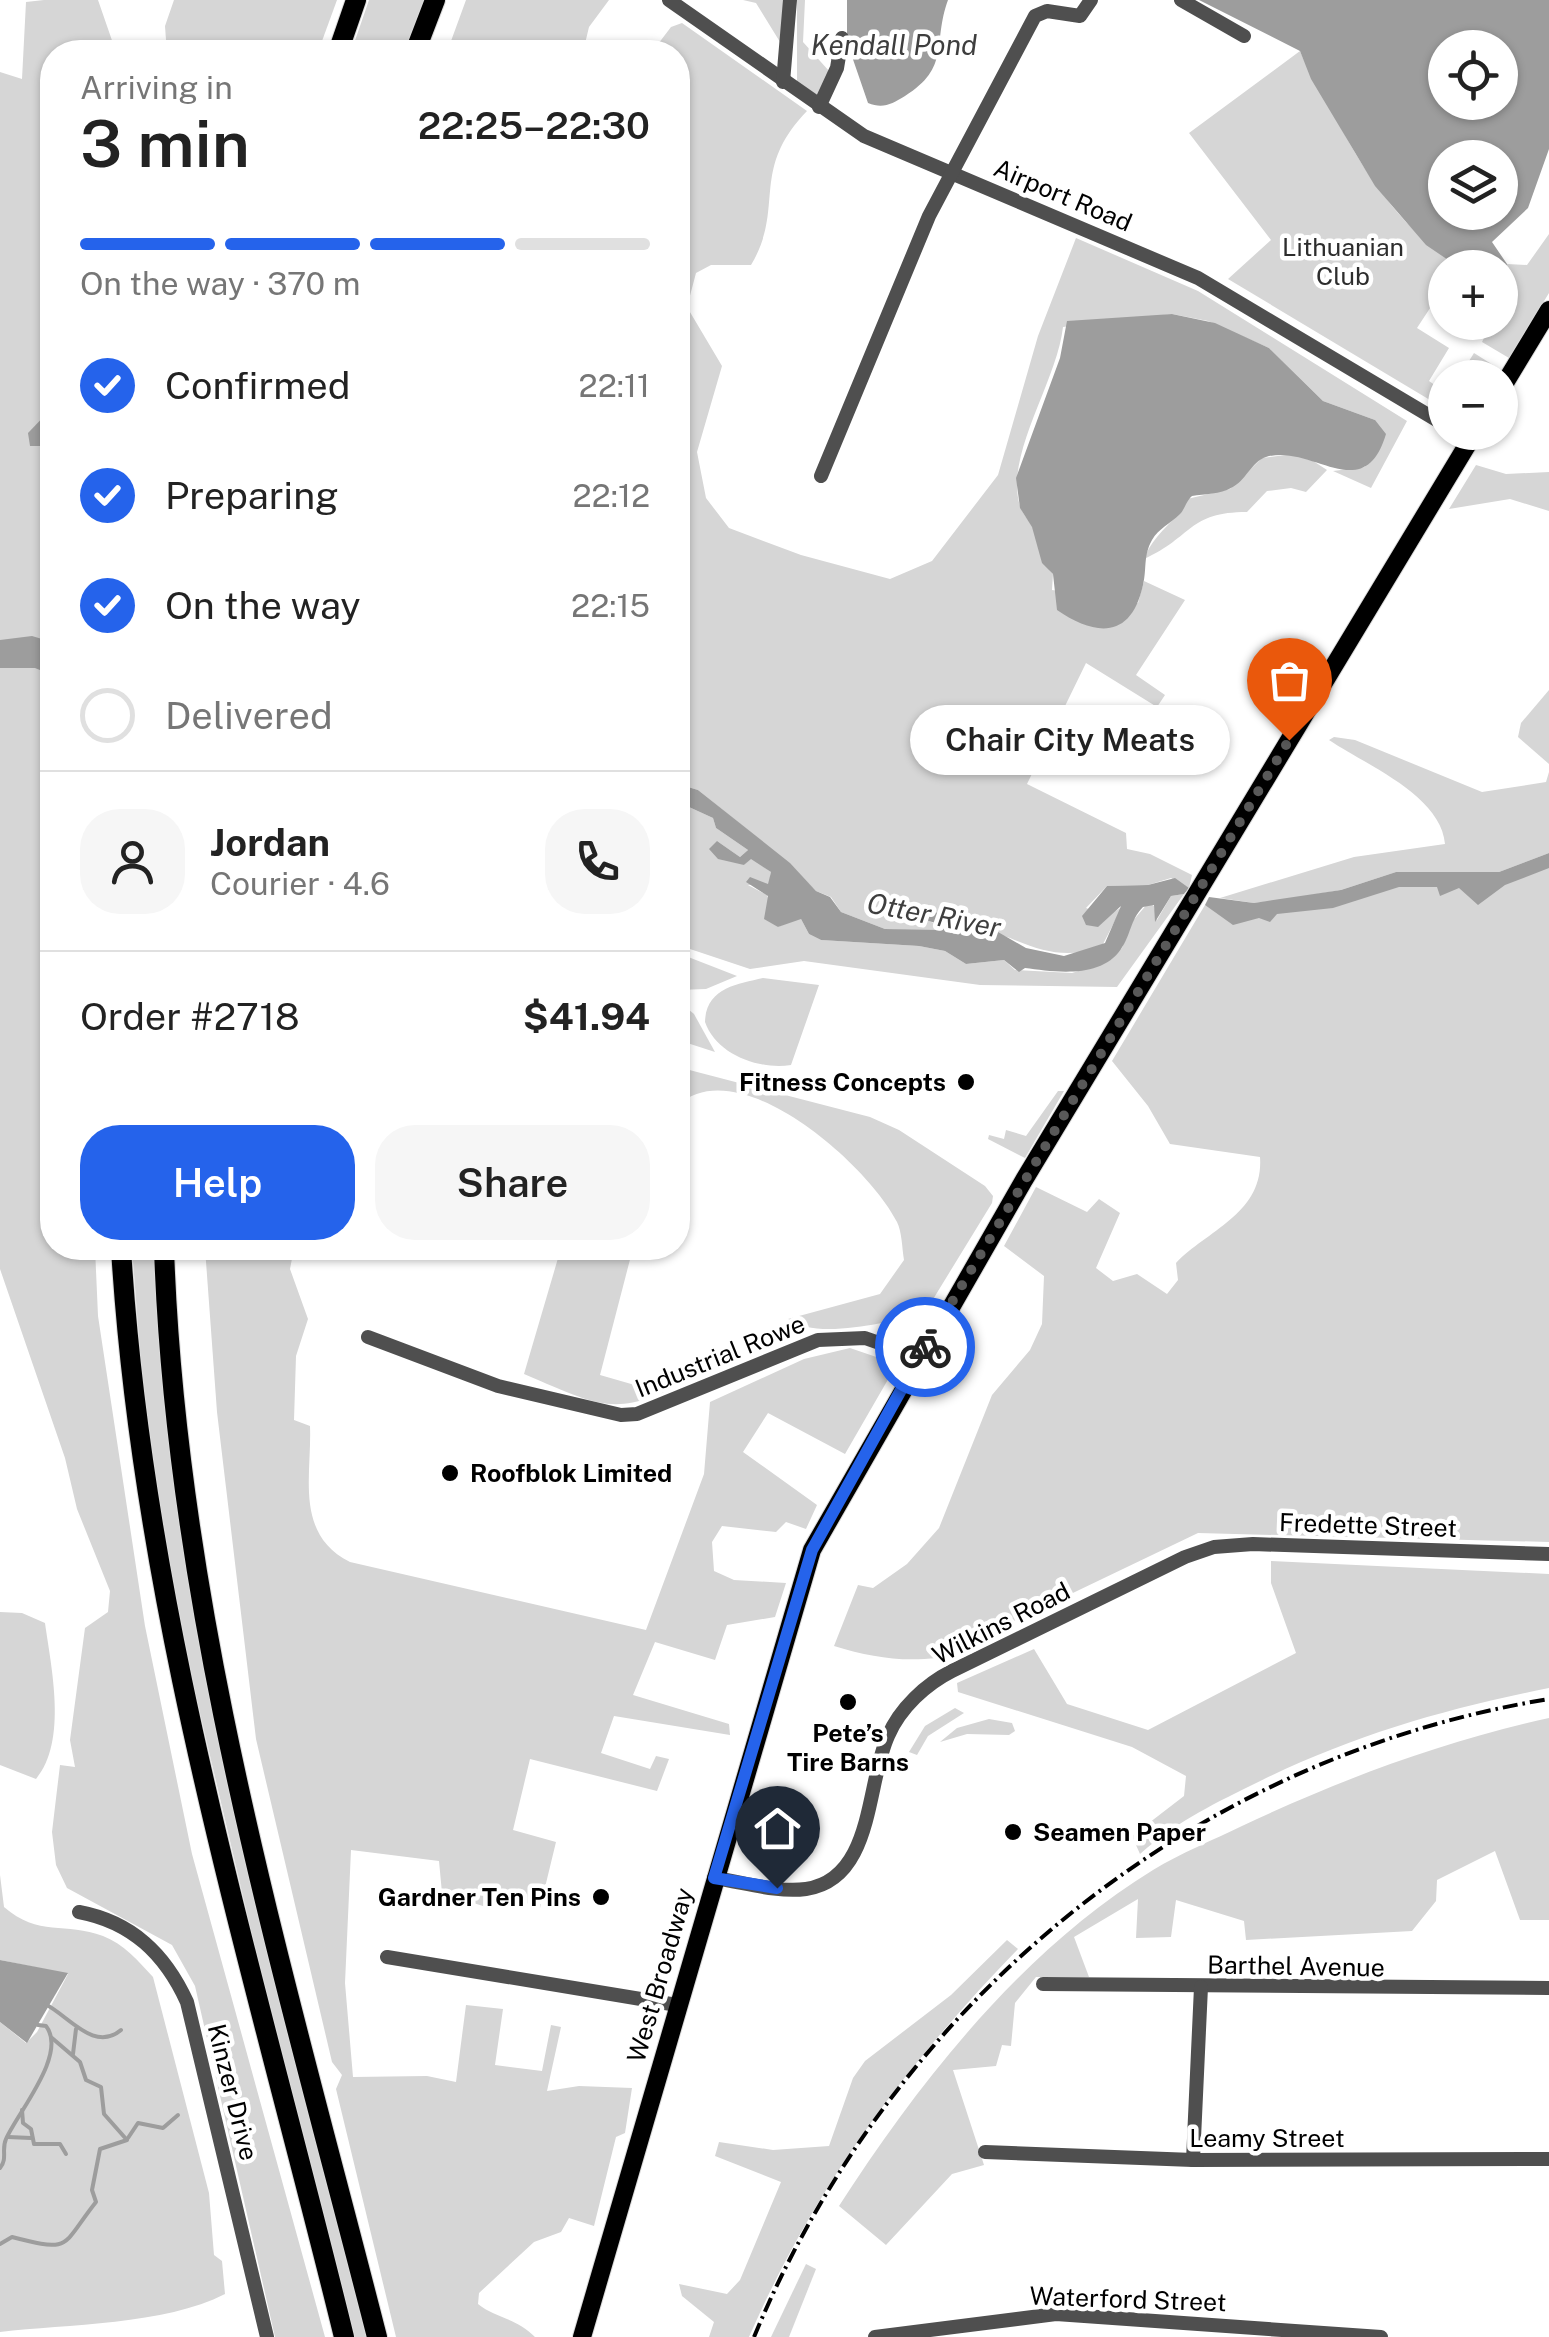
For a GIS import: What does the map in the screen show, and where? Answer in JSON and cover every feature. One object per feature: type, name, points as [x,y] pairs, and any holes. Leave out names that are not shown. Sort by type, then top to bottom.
[{"type":"highway","points":[[342,40],[356,0]]},
{"type":"highway","points":[[420,40],[435,0]]},
{"type":"highway","points":[[122,1260],[141,1463],[180,1673],[344,2337]]},
{"type":"highway","points":[[165,1260],[176,1426],[211,1656],[378,2337]]},
{"type":"main road","points":[[1518,362],[1549,310]]},
{"type":"main road","name":"West Broadway","points":[[582,2337],[812,1550],[919,1357],[1459,450]]},
{"type":"street","name":"Airport Road","points":[[669,0],[819,108],[880,144],[1198,278],[1428,415]]},
{"type":"street","points":[[782,82],[790,0]]},
{"type":"street","points":[[820,476],[928,216],[1035,16],[1047,11],[1080,16],[1091,0]]},
{"type":"street","points":[[1181,0],[1244,36]]},
{"type":"street","points":[[819,108],[837,68],[842,38]]},
{"type":"street","name":"Industrial Rowe","points":[[368,1337],[498,1386],[621,1416],[637,1414],[826,1339],[872,1340],[919,1357]]},
{"type":"street","name":"Fredette Street","points":[[1186,1557],[1214,1548],[1253,1544],[1549,1554]]},
{"type":"street","name":"Wilkins Road","points":[[714,1878],[794,1890],[828,1880],[856,1849],[886,1741],[919,1695],[952,1671],[1186,1557]]},
{"type":"street","name":"Kinzer Drive","points":[[79,1912],[117,1922],[153,1948],[172,1970],[187,2002],[267,2337]]},
{"type":"street","points":[[387,1957],[677,2006]]},
{"type":"street","name":"Barthel Avenue","points":[[1043,1984],[1549,1988]]},
{"type":"street","points":[[1193,2160],[1201,1987]]},
{"type":"street","name":"Leamy Street","points":[[985,2152],[1193,2160],[1549,2159]]},
{"type":"street","name":"Waterford Street","points":[[875,2337],[1056,2314],[1380,2337]]},
{"type":"green space","points":[[98,0],[112,40],[40,40],[40,1260],[96,1260],[98,1316],[145,1626],[192,1854],[325,2337],[275,2337],[195,1986],[172,1945],[67,1888],[56,1865],[52,1832],[60,1765],[75,1767],[70,1740],[85,1628],[108,1612],[110,1591],[77,1509],[65,1458],[0,1269],[0,72],[22,79],[26,2]]},
{"type":"green space","points":[[174,0],[337,0],[322,40],[166,40],[165,26]]},
{"type":"green space","points":[[369,0],[427,0],[412,40],[355,40]]},
{"type":"green space","points":[[466,0],[609,0],[589,27],[586,40],[451,40]]},
{"type":"green space","points":[[743,0],[785,0],[780,42],[756,3]]},
{"type":"green space","points":[[797,0],[805,0],[803,42],[829,71],[819,96],[797,82]]},
{"type":"green space","points":[[682,23],[807,111],[789,132],[779,152],[766,225],[751,265],[711,265],[696,273],[690,296],[690,40],[661,40],[671,27]]},
{"type":"green space","name":"Lithuanian Club","points":[[1300,51],[1351,146],[1380,190],[1413,230],[1437,250],[1428,250],[1428,311],[1417,328],[1428,335],[1428,340],[1449,348],[1442,360],[1428,360],[1428,399],[1228,279],[1271,240],[1189,133]]},
{"type":"green space","points":[[1549,234],[1549,293],[1509,358],[1482,342],[1518,340],[1518,265],[1527,265]]},
{"type":"green space","points":[[1076,238],[1198,291],[1407,421],[1371,488],[1333,471],[1365,467],[1375,420],[1323,401],[1269,348],[1208,321],[1172,314],[1063,327],[1052,371],[1025,441],[1017,486],[1021,509],[1053,574],[1052,590],[1138,603],[1144,581],[1185,600],[1136,675],[1165,695],[1157,707],[1086,663],[1027,784],[1126,833],[1127,849],[1150,854],[1192,875],[1189,888],[1171,878],[1148,885],[1107,886],[1086,908],[1107,916],[1122,907],[1101,948],[1054,952],[1005,936],[971,932],[970,917],[962,910],[939,913],[927,908],[925,918],[938,926],[935,932],[885,929],[841,912],[831,897],[816,891],[790,864],[690,788],[690,312],[722,366],[697,452],[706,498],[729,528],[801,555],[890,579],[932,561],[998,475],[1038,336]]},
{"type":"green space","points":[[1293,454],[1307,457],[1327,470],[1306,492],[1291,488],[1267,491],[1247,512],[1201,521],[1144,559],[1187,499],[1230,489],[1262,458]]},
{"type":"green space","points":[[1476,465],[1506,474],[1549,472],[1549,511],[1510,499],[1449,509]]},
{"type":"green space","points":[[1549,690],[1549,764],[1518,737],[1521,723]]},
{"type":"green space","points":[[1329,740],[1355,740],[1482,792],[1546,782],[1549,772],[1549,853],[1499,872],[1396,872],[1341,890],[1282,900],[1254,903],[1220,898],[1354,857],[1445,844],[1440,826],[1416,796]]},
{"type":"green space","points":[[690,807],[713,818],[716,828],[748,850],[740,857],[717,841],[744,865],[751,858],[771,872],[769,884],[748,885],[767,895],[778,927],[801,919],[809,934],[821,940],[919,946],[945,951],[966,964],[1004,960],[1015,970],[1072,973],[1101,964],[1122,948],[1131,923],[1148,903],[1154,906],[1157,920],[1171,896],[1184,894],[1117,987],[980,985],[804,961],[750,969],[690,949]]},
{"type":"green space","points":[[1549,865],[1549,1542],[1198,1533],[937,1658],[885,1658],[834,1646],[858,1585],[873,1588],[907,1564],[939,1528],[992,1395],[1030,1350],[1042,1324],[1044,1276],[1004,1246],[1036,1187],[1087,1212],[1099,1199],[1120,1213],[1096,1268],[1113,1281],[1137,1274],[1167,1294],[1178,1280],[1176,1263],[1232,1219],[1253,1193],[1260,1157],[1170,1144],[1148,1106],[1112,1061],[1205,905],[1247,912],[1385,880],[1472,881]]},
{"type":"green space","points":[[690,958],[737,976],[706,989],[690,990]]},
{"type":"green space","points":[[763,978],[819,985],[791,1065],[765,1065],[728,1051],[705,1022],[717,995]]},
{"type":"green space","points":[[690,1011],[694,1014],[715,1052],[690,1044]]},
{"type":"green space","points":[[690,1070],[870,1117],[899,1130],[985,1186],[993,1196],[992,1203],[924,1314],[835,1329],[801,1325],[788,1319],[880,1294],[904,1260],[897,1222],[860,1172],[800,1122],[767,1103],[734,1092],[704,1092],[690,1099]]},
{"type":"green space","points":[[1058,1091],[1064,1091],[1025,1158],[988,1139],[989,1135],[1004,1139],[1006,1130],[1026,1136]]},
{"type":"green space","points":[[133,1260],[159,1260],[170,1447],[184,1550],[368,2337],[355,2337],[296,2122],[184,1645],[165,1548],[143,1391]]},
{"type":"green space","points":[[206,1260],[292,1260],[290,1269],[308,1319],[296,1356],[294,1420],[310,1426],[313,1520],[332,1550],[350,1562],[646,1630],[704,1474],[710,1402],[804,1359],[850,1348],[888,1361],[890,1376],[845,1454],[768,1413],[743,1452],[817,1505],[806,1529],[786,1522],[776,1532],[722,1526],[712,1542],[714,1571],[734,1580],[786,1583],[775,1617],[727,1625],[715,1660],[655,1642],[633,1695],[729,1724],[730,1735],[614,1716],[601,1753],[650,1769],[656,1756],[669,1759],[657,1791],[530,1759],[513,1830],[556,1842],[540,1908],[495,1892],[486,1907],[442,1893],[439,1861],[351,1850],[345,1983],[353,2077],[427,2076],[456,2082],[466,2005],[503,2009],[495,2065],[542,2071],[551,2025],[561,2027],[547,2091],[579,2086],[632,2088],[625,2133],[616,2137],[594,2226],[569,2218],[561,2232],[534,2242],[479,2293],[478,2304],[535,2337],[396,2337],[336,2089],[342,2075],[332,2062],[256,1739],[217,1412]]},
{"type":"green space","points":[[557,1260],[630,1260],[600,1375],[652,1390],[701,1375],[650,1398],[613,1404],[576,1396],[524,1374]]},
{"type":"green space","points":[[1271,1561],[1549,1574],[1549,1688],[1433,1715],[1287,1768],[1206,1808],[1140,1854],[1132,1836],[1184,1796],[1186,1776],[1132,1747],[958,1692],[957,1683],[1034,1649],[1067,1704],[1148,1730],[1296,1653],[1271,1583]]},
{"type":"green space","points":[[0,1612],[22,1613],[45,1623],[54,1725],[46,1763],[36,1779],[0,1765]]},
{"type":"green space","points":[[955,1708],[964,1713],[928,1736],[917,1755],[909,1752],[925,1726]]},
{"type":"green space","points":[[1549,1718],[1549,1920],[1520,1920],[1495,1851],[1437,1880],[1436,1901],[1412,1931],[1246,1940],[1244,1921],[1176,1900],[1171,1937],[1136,1938],[1138,1899],[1074,1937],[1089,1977],[1036,1977],[1015,2003],[1011,2046],[1002,2045],[996,2066],[953,2070],[984,2165],[952,2174],[886,2245],[839,2206],[904,2111],[978,2020],[1061,1938],[1106,1902],[1175,1858],[1317,1793],[1431,1750]]},
{"type":"green space","points":[[989,1719],[1012,1723],[1015,1731],[1009,1735],[967,1734],[940,1742],[957,1728]]},
{"type":"green space","points":[[0,1875],[4,1907],[16,1916],[41,1926],[90,1932],[111,1939],[153,1977],[209,2193],[214,2255],[222,2261],[225,2294],[145,2318],[0,2332],[0,2022],[26,2043],[37,2032],[68,1974],[0,1960]]},
{"type":"green space","points":[[1007,1940],[1018,1949],[900,2083],[833,2179],[749,2337],[709,2337],[714,2322],[682,2296],[679,2284],[727,2294],[740,2280],[781,2182],[715,2156],[719,2142],[773,2150],[829,2146],[853,2078],[865,2061],[951,1995]]},
{"type":"green space","points":[[806,2264],[816,2269],[789,2337],[771,2337]]},
{"type":"water","name":"Kendall Pond","points":[[847,0],[948,0],[935,64],[919,85],[892,103],[868,103],[847,42]]},
{"type":"water","points":[[1199,0],[1549,0],[1549,149],[1528,208],[1518,217],[1518,140],[1428,140],[1428,230],[1505,230],[1492,242],[1497,250],[1433,250],[1426,245],[1375,186],[1311,79],[1300,51]]},
{"type":"water","points":[[1172,314],[1215,323],[1269,348],[1323,401],[1375,420],[1386,434],[1376,456],[1364,467],[1350,470],[1283,455],[1266,457],[1231,488],[1192,496],[1180,514],[1152,540],[1143,585],[1130,616],[1110,628],[1085,625],[1057,610],[1053,574],[1042,563],[1032,527],[1020,508],[1016,478],[1060,358],[1067,321]]},
{"type":"water","points":[[40,420],[40,446],[30,446],[28,433]]},
{"type":"water","points":[[40,638],[40,670],[0,668],[0,640]]},
{"type":"water","name":"Otter River","points":[[690,788],[790,863],[816,891],[830,897],[841,912],[885,929],[938,930],[935,923],[900,911],[900,904],[939,913],[962,910],[970,917],[971,932],[998,932],[1026,948],[1064,956],[1105,943],[1121,906],[1098,927],[1086,925],[1082,916],[1107,886],[1148,885],[1175,878],[1189,888],[1184,894],[1171,896],[1155,922],[1154,905],[1143,907],[1124,944],[1102,965],[1077,971],[1025,968],[1019,972],[1004,960],[966,964],[945,951],[919,946],[821,940],[809,934],[801,919],[778,927],[764,919],[768,896],[746,882],[750,877],[768,884],[771,872],[751,859],[744,865],[718,859],[709,849],[717,841],[740,857],[748,850],[716,828],[713,818],[690,807]]},
{"type":"water","points":[[1549,853],[1549,868],[1505,885],[1478,905],[1459,888],[1440,896],[1437,887],[1399,887],[1333,908],[1277,914],[1270,922],[1259,918],[1233,925],[1205,905],[1209,897],[1254,903],[1341,890],[1396,872],[1499,872]]},
{"type":"water","points":[[0,1960],[68,1973],[27,2043],[0,2022]]},
{"type":"waterway","points":[[45,2004],[91,2035],[111,2036],[121,2030]]},
{"type":"waterway","points":[[0,2168],[6,2139],[39,2083],[51,2052],[46,2026],[38,2025]]},
{"type":"waterway","points":[[73,2054],[76,2029]]},
{"type":"waterway","points":[[0,2244],[12,2237],[56,2245],[64,2242],[96,2202],[92,2190],[100,2149],[127,2140],[104,2114],[101,2087],[86,2080],[80,2062],[52,2038]]},
{"type":"waterway","points":[[22,2110],[23,2123],[31,2129],[34,2144],[60,2144],[66,2154]]},
{"type":"waterway","points":[[128,2138],[138,2123],[163,2128],[178,2115]]},
{"type":"waterway","points":[[8,2137],[31,2138]]},
{"type":"railway","points":[[754,2337],[813,2216],[886,2105],[972,2004],[1069,1915],[1177,1838],[1294,1776],[1418,1729],[1549,1699]]},
{"type":"way so far","points":[[925,1347],[1289,740]]},
{"type":"place","name":"Chair City Meats","points":[[1289,740]]},
{"type":"place","name":"Fitness Concepts","points":[[966,1082]]},
{"type":"place","name":"Roofblok Limited","points":[[450,1473]]},
{"type":"place","name":"Pete’s Tire Barns","points":[[848,1702]]},
{"type":"place","name":"Seamen Paper","points":[[1013,1832]]},
{"type":"place","name":"Gardner Ten Pins","points":[[601,1897]]},
{"type":"route","points":[[777,1888],[714,1878],[812,1550],[925,1347]]}]
